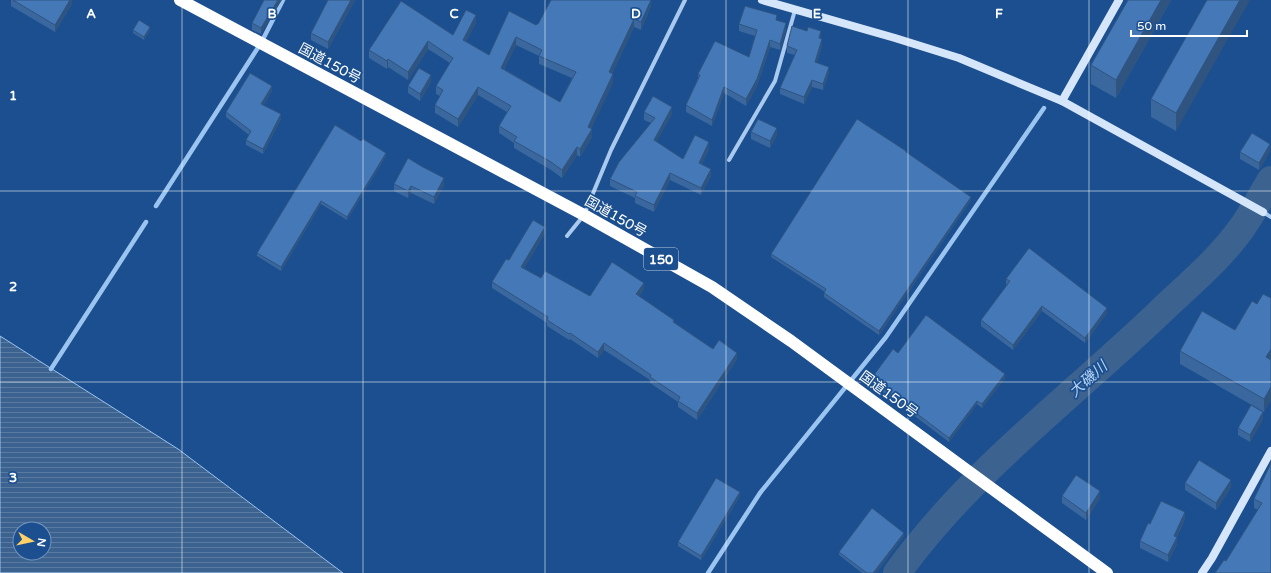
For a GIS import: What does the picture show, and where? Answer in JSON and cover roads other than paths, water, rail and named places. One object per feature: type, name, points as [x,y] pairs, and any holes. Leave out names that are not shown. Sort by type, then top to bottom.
[{"type":"highway","name":"国道150号","points":[[180,0],[584,215],[712,287],[785,337],[1107,573]]},
{"type":"street","points":[[567,236],[584,215],[611,150],[685,0]]},
{"type":"street","points":[[762,0],[959,58],[1062,101],[1271,217]]},
{"type":"street","points":[[1062,101],[1119,0]]},
{"type":"street","points":[[729,160],[775,81],[795,9]]},
{"type":"street","points":[[1202,573],[1212,558],[1271,452]]},
{"type":"water","points":[[0,336],[178,449],[343,573],[0,573]]},
{"type":"waterway","points":[[156,206],[261,43],[283,0]]},
{"type":"waterway","points":[[708,573],[760,493],[886,337],[1044,108]]},
{"type":"waterway","name":"大磯川","points":[[897,573],[925,537],[988,469],[1212,263],[1241,229],[1271,180]]},
{"type":"waterway","points":[[51,369],[146,222]]}]
